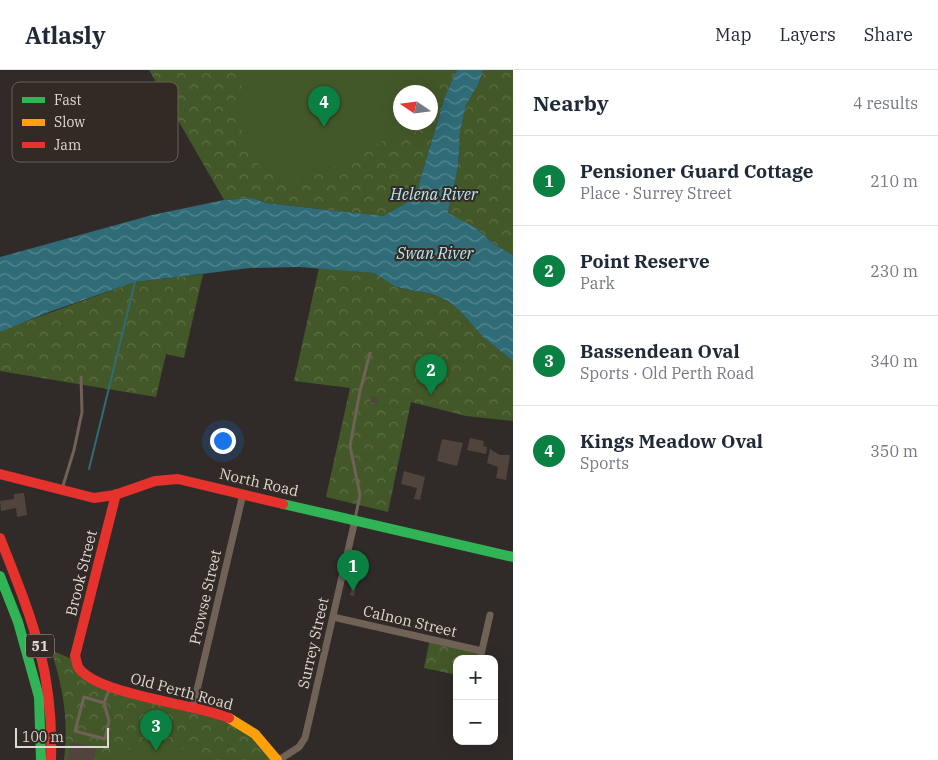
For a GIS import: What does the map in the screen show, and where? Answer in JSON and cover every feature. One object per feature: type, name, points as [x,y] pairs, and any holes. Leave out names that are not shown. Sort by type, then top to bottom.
[{"type":"main road","name":"North Road","points":[[0,474],[94,498],[116,494],[151,480],[162,478],[178,479],[513,557]]},
{"type":"main road","name":"Brook Street","points":[[74,660],[116,494]]},
{"type":"main road","name":"51","points":[[0,538],[34,628],[46,673],[52,722],[51,760]]},
{"type":"main road","name":"51","points":[[0,576],[18,622],[39,697],[41,760]]},
{"type":"main road","name":"Old Perth Road","points":[[74,660],[78,669],[86,675],[111,687],[226,716],[244,726],[266,745],[278,760]]},
{"type":"street","name":"Prowse Street","points":[[193,707],[243,494]]},
{"type":"street","name":"Surrey Street","points":[[278,760],[299,747],[305,738],[355,520]]},
{"type":"street","points":[[481,655],[490,615]]},
{"type":"street","name":"Calnon Street","points":[[333,617],[482,651]]},
{"type":"lane","points":[[355,520],[360,495],[350,446],[360,391],[370,353]]},
{"type":"lane","points":[[62,489],[74,450],[82,412],[81,377]]},
{"type":"lane","points":[[104,703],[84,698],[75,732],[105,739],[109,721],[104,703],[111,687]]},
{"type":"green space","points":[[149,70],[457,70],[445,96],[438,120],[438,85],[393,85],[393,130],[435,130],[418,187],[411,200],[383,216],[266,203],[253,198],[224,200],[178,120],[178,82],[156,82]]},
{"type":"green space","points":[[247,70],[438,70],[435,85],[393,85],[393,130],[403,130],[402,131],[331,169],[291,180],[263,170],[246,151],[239,112],[243,75]]},
{"type":"green space","points":[[483,70],[513,70],[513,255],[494,244],[476,228],[448,214],[458,167],[460,132],[466,105],[479,83]]},
{"type":"green space","points":[[319,268],[374,273],[396,287],[432,294],[448,301],[461,312],[483,337],[513,361],[513,421],[466,416],[411,402],[388,512],[326,497],[350,388],[294,381]]},
{"type":"green space","points":[[203,274],[184,358],[166,354],[156,397],[0,371],[0,332],[5,329],[135,282]]},
{"type":"green space","points":[[430,639],[482,651],[481,655],[453,655],[453,674],[424,668]]},
{"type":"green space","points":[[51,650],[74,660],[86,675],[235,721],[277,760],[64,760],[66,732],[64,704]]},
{"type":"green space","points":[[148,741],[162,741],[174,744],[195,760],[115,760],[131,748]]},
{"type":"water","name":"Swan River","points":[[457,70],[483,70],[479,83],[466,105],[460,132],[458,167],[448,213],[476,228],[494,244],[513,255],[513,361],[483,337],[461,312],[448,301],[432,294],[396,287],[374,273],[299,267],[250,268],[135,282],[49,312],[0,332],[0,257],[152,215],[224,200],[253,198],[266,203],[383,216],[411,200],[418,187],[435,130],[438,130],[438,120],[445,96]]},
{"type":"building","points":[[372,396],[378,397],[377,403],[370,402]]},
{"type":"building","points":[[470,438],[484,441],[483,446],[487,447],[486,454],[467,450]]},
{"type":"building","points":[[442,439],[463,443],[457,466],[437,461]]},
{"type":"building","points":[[490,449],[500,455],[510,455],[506,480],[496,478],[498,467],[487,463]]},
{"type":"building","points":[[404,471],[425,477],[420,500],[414,499],[417,488],[401,484]]},
{"type":"building","points":[[24,493],[27,515],[17,517],[16,508],[1,511],[0,501],[14,499],[14,494]]},
{"type":"building","points":[[352,586],[356,587],[354,596],[350,595]]},
{"type":"building","points":[[71,742],[96,748],[94,760],[67,760]]},
{"type":"waterway","points":[[89,469],[135,282]]},
{"type":"traffic: fast","points":[[283,504],[513,557]]},
{"type":"traffic: fast","points":[[0,576],[18,622],[39,697],[41,760]]},
{"type":"traffic: slow","points":[[229,718],[255,734],[277,760]]},
{"type":"traffic: jam","points":[[0,474],[94,498],[115,495],[155,481],[178,479],[283,504]]},
{"type":"traffic: jam","points":[[116,494],[75,656],[78,667],[88,677],[125,692],[229,718]]},
{"type":"traffic: jam","points":[[0,538],[31,620],[45,672],[51,728],[51,760]]},
{"type":"place","name":"Kings Meadow Oval","points":[[324,127]]},
{"type":"place","name":"Point Reserve","points":[[431,395]]},
{"type":"place","name":"Pensioner Guard Cottage","points":[[353,591]]},
{"type":"place","name":"Bassendean Oval","points":[[156,751]]},
{"type":"water label","name":"Helena River","points":[[434,194]]}]
